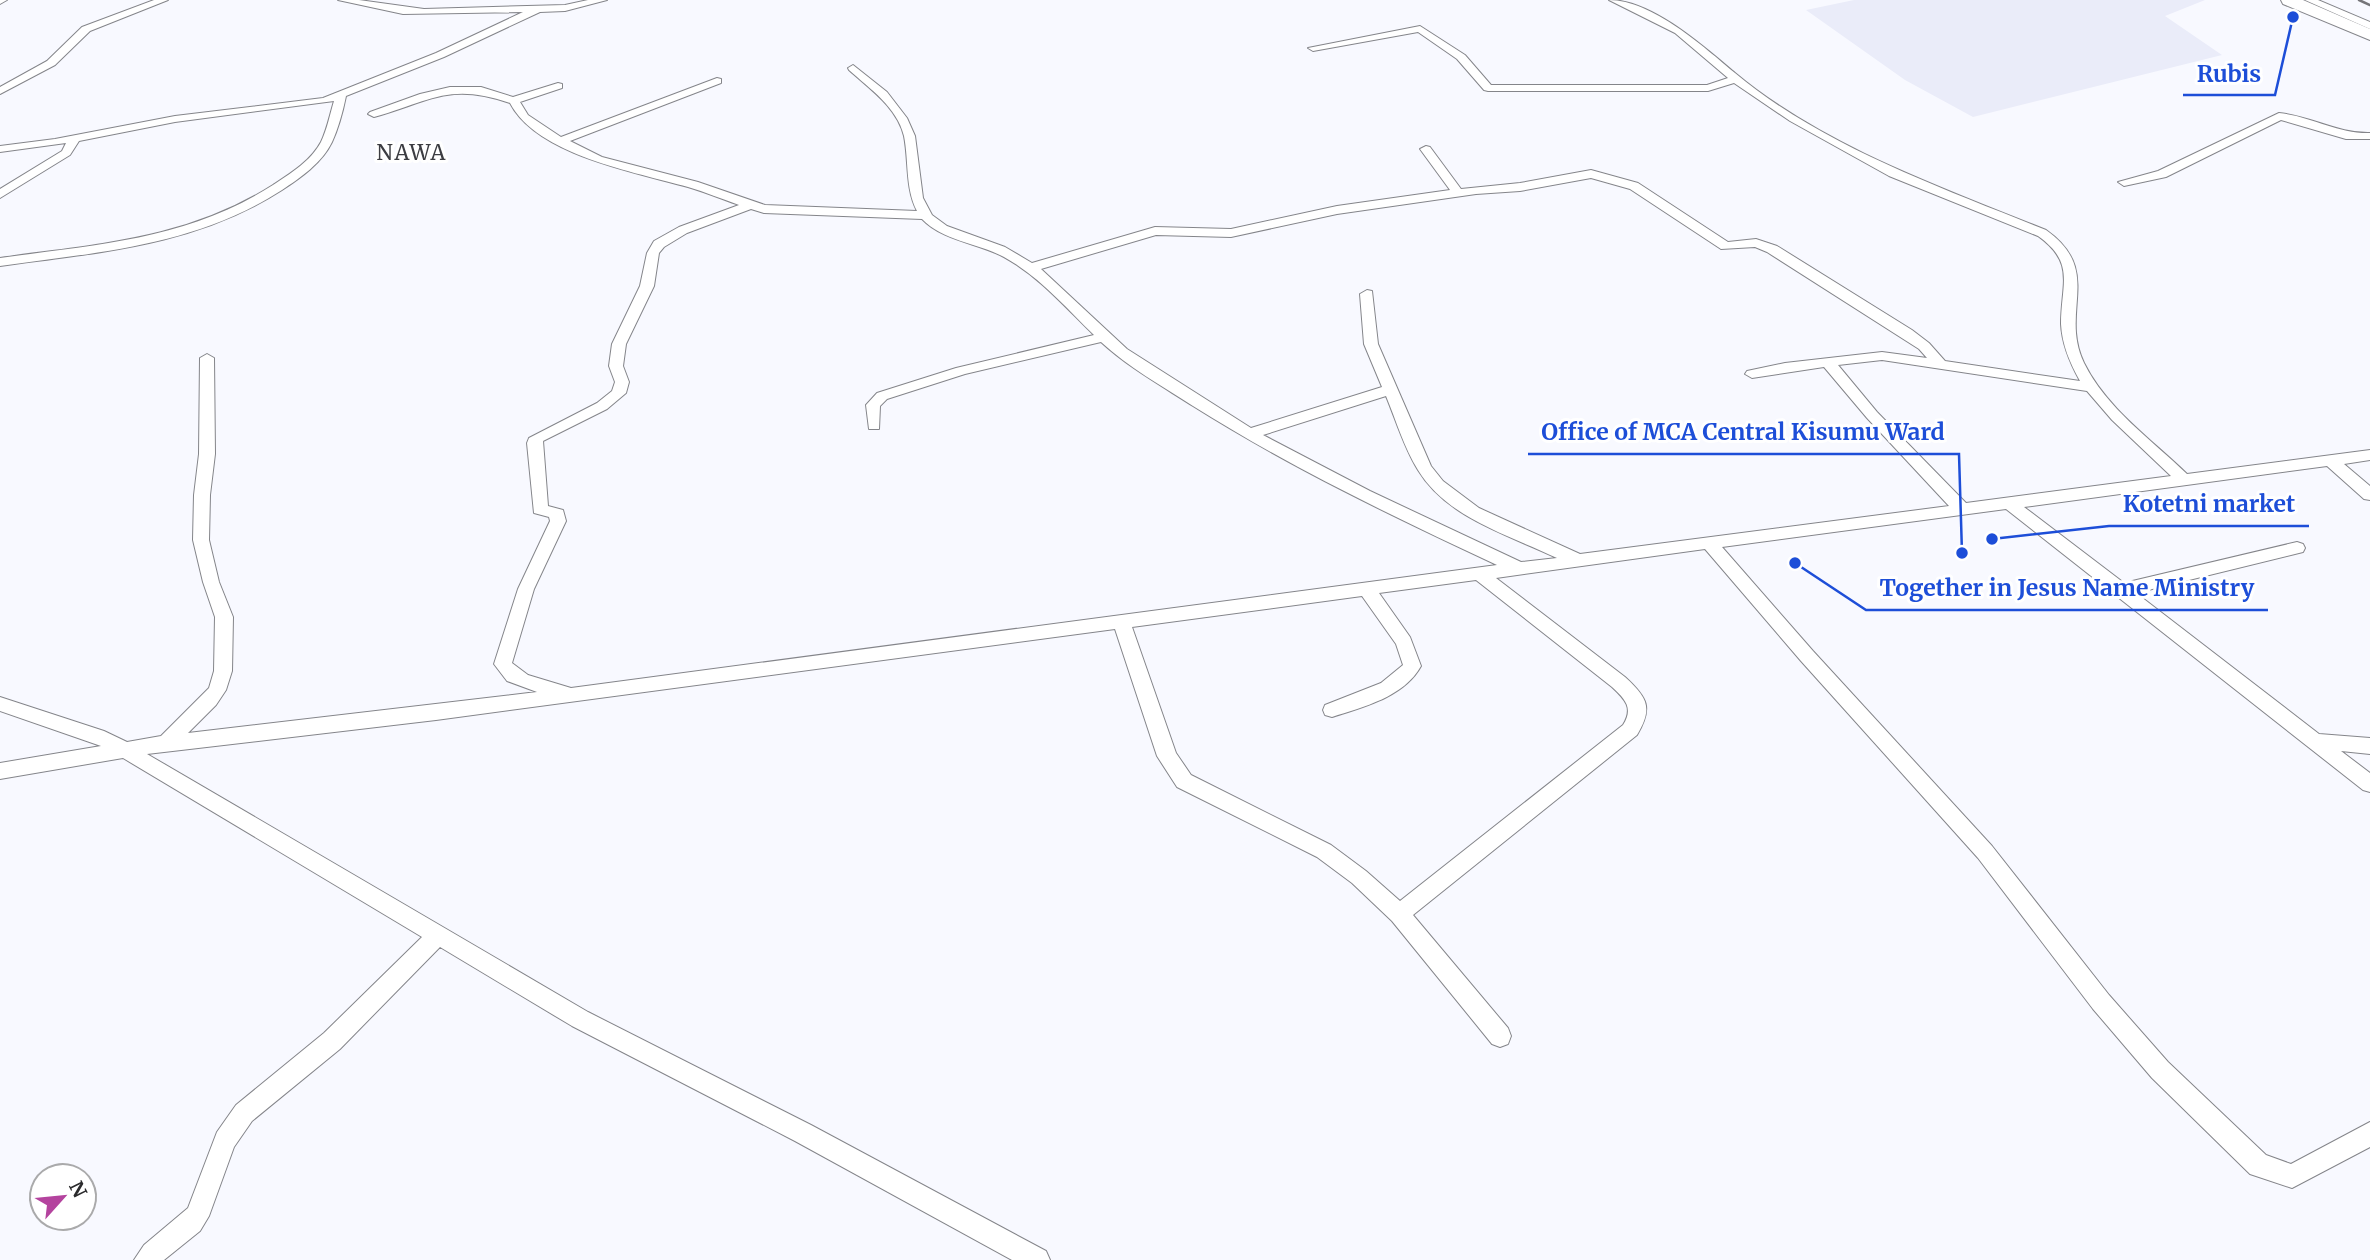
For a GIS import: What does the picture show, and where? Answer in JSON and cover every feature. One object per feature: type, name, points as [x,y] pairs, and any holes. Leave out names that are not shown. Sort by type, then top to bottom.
[{"type":"highway","points":[[2289,0],[2370,35]]},
{"type":"street","points":[[0,90],[51,63],[86,29],[157,0]]},
{"type":"street","points":[[343,0],[403,11],[575,7],[602,0]]},
{"type":"street","points":[[512,9],[520,0]]},
{"type":"street","points":[[1614,0],[1679,31],[1736,79],[1794,119],[1893,173],[2042,233],[2062,246],[2072,267],[2067,309],[2070,342],[2080,372],[2090,387],[2184,480]]},
{"type":"street","points":[[2310,0],[2370,26]]},
{"type":"street","points":[[0,149],[75,138],[175,118],[314,103],[341,97],[540,8]]},
{"type":"street","points":[[1313,48],[1420,29],[1461,57],[1488,88],[1708,88],[1736,79]]},
{"type":"street","points":[[853,68],[897,111],[906,125],[912,171],[925,215]]},
{"type":"street","points":[[559,141],[717,82]]},
{"type":"street","points":[[374,114],[454,89],[477,90],[514,101],[558,86]]},
{"type":"street","points":[[0,262],[162,238],[249,206],[291,180],[313,160],[326,143],[341,97]]},
{"type":"street","points":[[514,101],[523,117],[559,141],[617,166],[694,185],[772,211],[925,215],[941,226],[1003,251],[1051,284],[1103,337],[1187,395],[1250,433],[1386,507],[1518,568]]},
{"type":"street","points":[[2124,182],[2162,174],[2280,116],[2293,118],[2338,135],[2370,136]]},
{"type":"street","points":[[0,194],[66,153],[75,138]]},
{"type":"street","points":[[1426,149],[1458,193]]},
{"type":"street","points":[[1031,268],[1155,231],[1231,233],[1337,210],[1520,187],[1591,174],[1634,186],[1720,244],[1735,247],[1756,243],[1772,249],[1907,333],[1940,363]]},
{"type":"street","points":[[571,695],[517,677],[506,671],[503,664],[526,589],[558,521],[556,514],[540,509],[541,488],[535,443],[542,435],[602,406],[623,388],[616,366],[619,344],[648,286],[650,265],[659,244],[683,230],[750,205]]},
{"type":"street","points":[[1367,294],[1371,344],[1424,468],[1436,485],[1464,508],[1577,560]]},
{"type":"street","points":[[874,426],[874,401],[882,396],[961,371],[1103,337]]},
{"type":"street","points":[[1752,374],[1882,356],[2090,387]]},
{"type":"street","points":[[166,743],[210,701],[223,671],[224,617],[211,582],[201,540],[207,454],[207,358]]},
{"type":"street","points":[[1828,362],[1872,415],[1962,509]]},
{"type":"street","points":[[1250,433],[1392,390]]},
{"type":"street","points":[[0,771],[166,743],[436,713],[2370,454]]},
{"type":"street","points":[[2329,460],[2370,495]]},
{"type":"street","points":[[2009,503],[2370,784]]},
{"type":"street","points":[[1710,544],[1807,656],[1985,852],[2101,1002],[2160,1070],[2242,1151],[2259,1165],[2292,1176],[2370,1134]]},
{"type":"street","points":[[2122,590],[2297,548]]},
{"type":"street","points":[[1399,914],[1630,730],[1639,715],[1638,707],[1629,692],[1609,674],[1478,573]]},
{"type":"street","points":[[1332,710],[1392,684],[1406,676],[1412,666],[1404,642],[1366,588]]},
{"type":"street","points":[[1122,623],[1167,756],[1184,781],[1324,851],[1359,877],[1399,914],[1500,1037]]},
{"type":"street","points":[[0,704],[97,736],[125,750],[580,1018],[803,1133],[1037,1260]]},
{"type":"street","points":[[2316,741],[2370,746]]},
{"type":"street","points":[[147,1260],[156,1249],[190,1225],[197,1216],[225,1140],[244,1113],[332,1041],[439,934]]},
{"type":"shaded area","points":[[1854,0],[2205,0],[2165,16],[2222,55],[1973,117],[1905,80],[1806,10]]},
{"type":"railway","points":[[2359,0],[2370,5]]},
{"type":"place","name":"Rubis","points":[[2293,17]]},
{"type":"place","name":"Kotetni market","points":[[1992,539]]},
{"type":"place","name":"Office of MCA Central Kisumu Ward","points":[[1962,553]]},
{"type":"place","name":"Together in Jesus Name Ministry","points":[[1795,563]]},
{"type":"district","name":"NAWA","points":[[412,153]]}]
